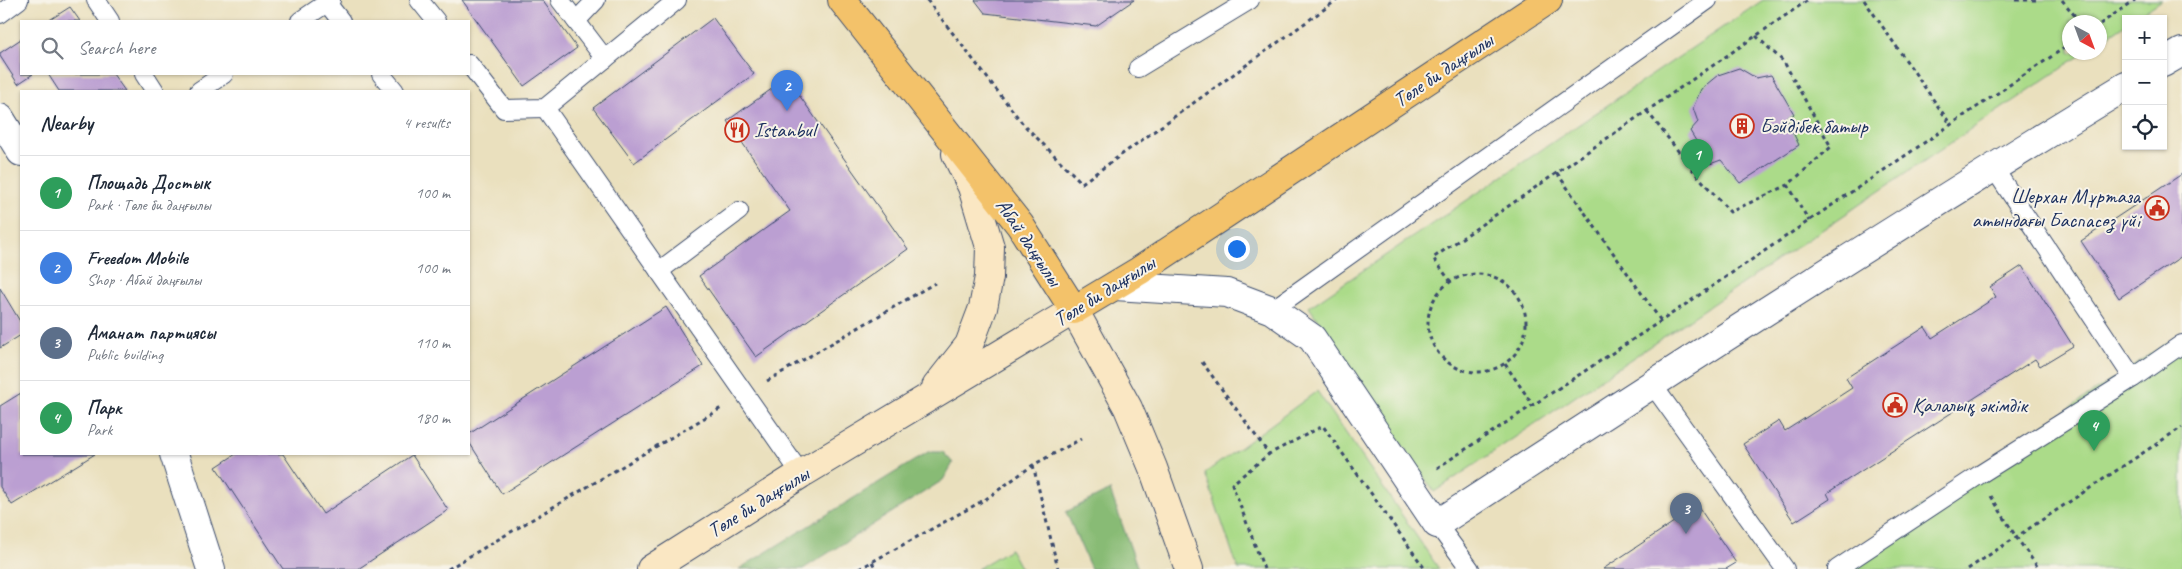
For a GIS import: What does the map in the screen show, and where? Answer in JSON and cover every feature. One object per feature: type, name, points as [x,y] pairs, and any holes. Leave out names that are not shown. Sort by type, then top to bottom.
[{"type":"main road","name":"Абай даңғылы","points":[[842,0],[1020,225],[1074,310],[1128,408],[1153,468],[1189,569]]},
{"type":"main road","name":"Төле би даңғылы","points":[[651,569],[801,474],[1114,286],[1548,0]]},
{"type":"main road","points":[[926,400],[969,346],[983,308],[989,277],[990,248],[972,187],[942,126]]},
{"type":"street","points":[[2167,61],[2182,52]]},
{"type":"street","points":[[1114,286],[1227,293],[1272,310],[1312,338],[1437,524],[1652,384],[1993,167],[2122,88]]},
{"type":"street","points":[[0,118],[20,150]]},
{"type":"street","points":[[174,455],[211,569]]},
{"type":"lane","points":[[0,14],[19,0]]},
{"type":"lane","points":[[96,0],[109,20]]},
{"type":"lane","points":[[419,0],[435,20]]},
{"type":"lane","points":[[560,0],[605,59]]},
{"type":"lane","points":[[576,21],[596,0]]},
{"type":"lane","points":[[470,65],[504,110],[545,108],[677,0]]},
{"type":"lane","points":[[1138,68],[1250,0]]},
{"type":"lane","points":[[1272,310],[1708,0]]},
{"type":"lane","points":[[302,20],[329,2],[340,20]]},
{"type":"lane","points":[[145,75],[155,90]]},
{"type":"lane","points":[[200,90],[222,75]]},
{"type":"lane","points":[[382,75],[394,90]]},
{"type":"lane","points":[[545,108],[801,474]]},
{"type":"lane","points":[[1993,167],[2133,378]]},
{"type":"lane","points":[[659,271],[739,211]]},
{"type":"lane","points":[[1837,569],[1979,475],[2133,378],[2182,344]]},
{"type":"lane","points":[[1652,384],[1785,569]]},
{"type":"lane","points":[[1437,524],[1470,569]]},
{"type":"path","points":[[927,0],[1023,124],[1082,183],[1337,0]]},
{"type":"path","points":[[1451,282],[1433,258],[1808,0]]},
{"type":"path","points":[[1864,0],[1951,126]]},
{"type":"path","points":[[2016,0],[2036,0]]},
{"type":"path","points":[[2062,0],[2074,15]]},
{"type":"path","points":[[2107,19],[2135,0]]},
{"type":"path","points":[[1647,111],[1696,174],[1730,212],[1788,185],[1831,147],[1784,62],[1756,36]]},
{"type":"path","points":[[1432,461],[1437,468],[1661,321],[2062,50]]},
{"type":"path","points":[[1557,173],[1661,321]]},
{"type":"path","points":[[1788,185],[1809,221]]},
{"type":"path","points":[[1483,275],[1499,279],[1513,289],[1522,303],[1526,320],[1524,336],[1517,352],[1506,364],[1490,371],[1460,370],[1447,362],[1436,351],[1430,337],[1428,322],[1431,307],[1438,294],[1451,282],[1466,276],[1483,275]]},
{"type":"path","points":[[764,383],[935,283]]},
{"type":"path","points":[[1202,362],[1268,454]]},
{"type":"path","points":[[1506,364],[1533,405]]},
{"type":"path","points":[[448,569],[730,403]]},
{"type":"path","points":[[1264,569],[1232,484],[1268,454],[1323,426],[1425,569]]},
{"type":"path","points":[[1968,569],[2182,427]]},
{"type":"path","points":[[859,569],[986,499],[1033,465],[1081,439]]},
{"type":"path","points":[[1033,465],[1058,569]]},
{"type":"path","points":[[1979,475],[2016,538],[2039,569]]},
{"type":"path","points":[[872,562],[876,569]]},
{"type":"green space","points":[[1763,0],[2162,0],[2140,15],[2122,15],[2122,27],[2107,37],[2107,15],[2062,15],[2062,60],[2074,60],[1434,492],[1309,307]]},
{"type":"green space","points":[[2182,333],[2182,569],[1829,569]]},
{"type":"green space","points":[[1317,391],[1439,569],[1238,569],[1205,473]]},
{"type":"green space","points":[[928,452],[943,452],[953,463],[943,480],[803,569],[739,569]]},
{"type":"green space","points":[[1110,490],[1138,569],[1091,569],[1066,512]]},
{"type":"green space","points":[[1010,549],[1021,569],[977,569]]},
{"type":"building","points":[[462,0],[542,0],[577,48],[524,86]]},
{"type":"building","points":[[975,0],[1134,0],[1096,26],[985,13]]},
{"type":"building","points":[[70,7],[79,20],[50,20]]},
{"type":"building","points":[[713,18],[754,74],[634,163],[593,108]]},
{"type":"building","points":[[20,40],[20,75],[32,75],[18,84],[0,56],[0,53]]},
{"type":"building","name":"Бәйдібек батыр","points":[[1739,68],[1756,78],[1771,75],[1794,114],[1787,120],[1799,145],[1740,183],[1721,160],[1710,164],[1690,131],[1698,122],[1693,108],[1701,89],[1718,75]]},
{"type":"building","points":[[49,75],[114,75],[124,90],[58,90]]},
{"type":"building","points":[[787,78],[908,249],[756,357],[699,276],[790,211],[727,121]]},
{"type":"building","name":"Шерхан Мұртаза атындағы Баспасөз үйі","points":[[2182,174],[2182,256],[2119,298],[2081,241]]},
{"type":"building","name":"Қалалық әкімдік","points":[[2022,266],[2073,346],[2040,366],[2035,359],[1827,493],[1830,499],[1794,522],[1743,444],[1779,421],[1785,431],[1852,388],[1846,378],[1925,327],[1932,338],[1996,297],[1990,287]]},
{"type":"building","points":[[0,288],[20,321],[20,336],[0,348]]},
{"type":"building","points":[[666,307],[703,366],[502,494],[470,444],[470,433]]},
{"type":"building","points":[[20,394],[20,455],[93,455],[12,505],[0,487],[0,406]]},
{"type":"building","points":[[234,455],[284,455],[323,514],[412,455],[448,510],[358,569],[283,569],[216,467]]},
{"type":"building","points":[[1698,506],[1736,563],[1726,569],[1603,569]]},
{"type":"place","name":"Freedom Mobile","points":[[787,111]]},
{"type":"place","name":"Бәйдібек батыр","points":[[1742,126]]},
{"type":"place","name":"Istanbul","points":[[737,130]]},
{"type":"place","name":"Площадь Достык","points":[[1697,180]]},
{"type":"place","name":"Шерхан Мұртаза атындағы Баспасөз үйі","points":[[2157,208]]},
{"type":"place","name":"Қалалық әкімдік","points":[[1895,405]]},
{"type":"place","name":"Парк","points":[[2094,451]]},
{"type":"place","name":"Аманат партиясы","points":[[1686,534]]}]
